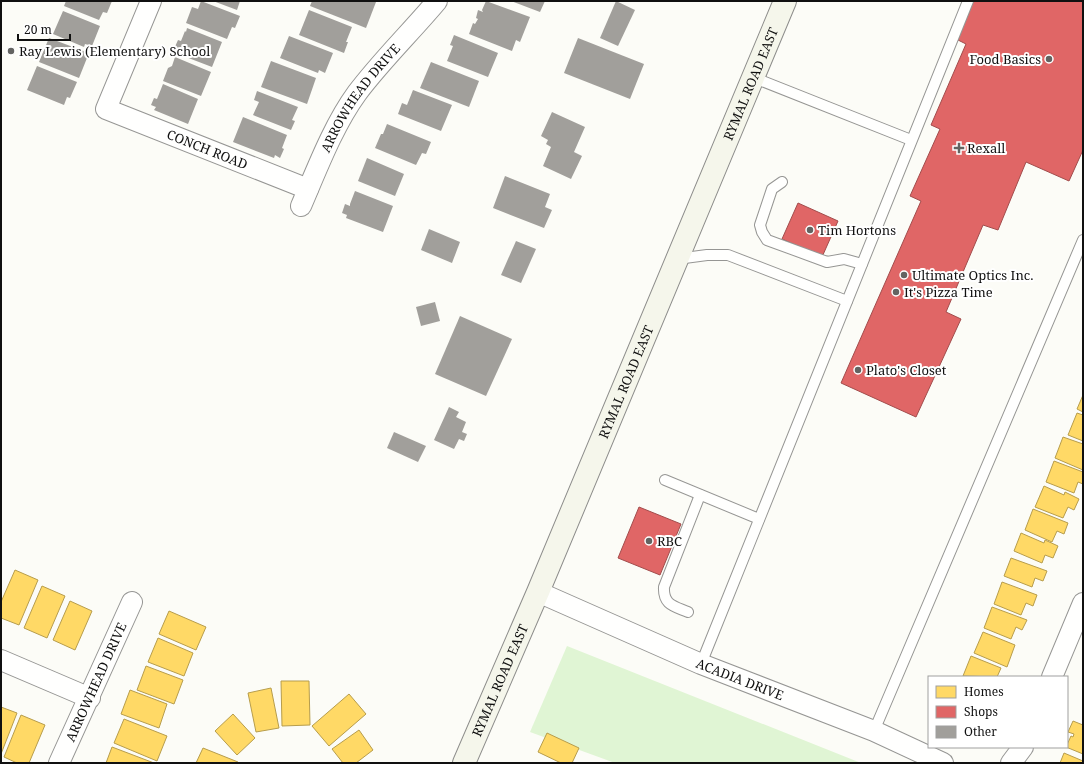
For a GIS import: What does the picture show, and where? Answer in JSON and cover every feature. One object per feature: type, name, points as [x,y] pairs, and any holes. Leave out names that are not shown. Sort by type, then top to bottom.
[{"type":"main road","name":"RYMAL ROAD EAST","points":[[464,763],[538,592],[785,1]]},
{"type":"street","name":"CONCH ROAD","points":[[151,1],[106,110],[305,197]]},
{"type":"street","name":"ARROWHEAD DRIVE","points":[[305,197],[337,126],[357,93],[437,1]]},
{"type":"street","name":"ACADIA DRIVE","points":[[538,592],[700,664],[874,731],[943,763]]},
{"type":"street","name":"ARROWHEAD DRIVE","points":[[59,763],[90,698],[132,602]]},
{"type":"street","points":[[1052,676],[1083,603]]},
{"type":"street","points":[[1,660],[90,698]]},
{"type":"street","points":[[1011,763],[1021,748]]},
{"type":"lane","points":[[700,664],[968,1]]},
{"type":"lane","points":[[752,77],[912,140]]},
{"type":"lane","points":[[782,182],[772,189],[760,225],[762,232],[768,240],[827,262],[844,259],[862,264]]},
{"type":"lane","points":[[874,731],[1083,240]]},
{"type":"lane","points":[[677,258],[707,255],[728,255],[847,301]]},
{"type":"lane","points":[[665,480],[759,519]]},
{"type":"lane","points":[[688,612],[668,603],[664,596],[664,587],[700,495]]},
{"type":"green space","points":[[567,646],[861,763],[615,763],[530,732]]},
{"type":"building: Homes","points":[[1083,395],[1083,412],[1077,409]]},
{"type":"building: Homes","points":[[1077,413],[1083,415],[1083,441],[1068,435]]},
{"type":"building: Homes","points":[[1063,437],[1083,444],[1083,470],[1055,458]]},
{"type":"building: Homes","points":[[1054,461],[1083,472],[1083,484],[1078,482],[1074,493],[1046,482]]},
{"type":"building: Homes","points":[[1044,486],[1064,495],[1065,492],[1079,499],[1074,510],[1068,507],[1063,518],[1035,507]]},
{"type":"building: Homes","points":[[1033,509],[1068,523],[1064,534],[1057,531],[1052,542],[1025,530]]},
{"type":"building: Homes","points":[[1021,533],[1044,543],[1045,540],[1058,546],[1053,558],[1045,555],[1042,563],[1014,551]]},
{"type":"building: Homes","points":[[1011,558],[1047,571],[1043,581],[1035,578],[1032,587],[1004,576]]},
{"type":"building: Homes","points":[[15,570],[38,580],[19,625],[1,618],[1,602]]},
{"type":"building: Homes","points":[[1002,582],[1037,595],[1033,606],[1026,603],[1021,615],[994,604]]},
{"type":"building: Homes","points":[[42,586],[65,596],[47,638],[24,628]]},
{"type":"building: Homes","points":[[70,601],[92,611],[75,650],[53,640]]},
{"type":"building: Homes","points":[[992,607],[1027,620],[1022,630],[1016,627],[1011,639],[984,628]]},
{"type":"building: Homes","points":[[169,611],[206,627],[196,650],[159,634]]},
{"type":"building: Homes","points":[[983,632],[1015,645],[1007,667],[974,653]]},
{"type":"building: Homes","points":[[158,638],[193,653],[184,676],[148,662]]},
{"type":"building: Homes","points":[[971,656],[1001,668],[997,676],[963,676]]},
{"type":"building: Homes","points":[[146,666],[183,680],[174,704],[137,690]]},
{"type":"building: Homes","points":[[281,681],[309,681],[310,725],[282,726]]},
{"type":"building: Homes","points":[[271,688],[279,728],[256,732],[248,693]]},
{"type":"building: Homes","points":[[130,690],[167,704],[159,728],[121,714]]},
{"type":"building: Homes","points":[[349,694],[366,714],[329,746],[312,726]]},
{"type":"building: Homes","points":[[1,707],[17,713],[1,754]]},
{"type":"building: Homes","points":[[233,714],[255,738],[237,755],[215,731]]},
{"type":"building: Homes","points":[[21,715],[45,725],[29,763],[17,763],[4,757]]},
{"type":"building: Homes","points":[[124,719],[167,736],[157,761],[114,743]]},
{"type":"building: Homes","points":[[1073,721],[1083,725],[1083,754],[1068,748],[1068,743],[1071,736],[1073,737],[1074,734],[1068,732]]},
{"type":"building: Homes","points":[[359,730],[373,750],[356,763],[343,763],[332,749]]},
{"type":"building: Homes","points":[[547,733],[579,748],[572,763],[561,763],[538,752]]},
{"type":"building: Homes","points":[[112,747],[154,763],[106,763]]},
{"type":"building: Homes","points":[[203,748],[238,762],[238,763],[196,763]]},
{"type":"building: Homes","points":[[1064,753],[1083,761],[1083,763],[1060,763]]},
{"type":"building: Shops","points":[[971,1],[1083,1],[1083,150],[1069,181],[1026,162],[998,230],[983,225],[946,312],[961,319],[916,417],[841,383],[921,201],[910,196],[940,129],[931,125],[966,44],[954,38]]},
{"type":"building: Shops","name":"Tim Hortons","points":[[798,203],[838,221],[822,257],[782,239]]},
{"type":"building: Shops","name":"RBC","points":[[639,507],[681,524],[660,575],[618,558]]},
{"type":"building: Other","points":[[66,1],[112,1],[107,13],[103,12],[99,20],[64,6]]},
{"type":"building: Other","points":[[201,1],[240,16],[235,28],[232,27],[227,39],[186,23],[192,7],[198,9]]},
{"type":"building: Other","points":[[213,1],[240,1],[237,10]]},
{"type":"building: Other","points":[[312,1],[376,2],[366,28],[310,6]]},
{"type":"building: Other","points":[[486,1],[530,17],[520,42],[516,40],[512,51],[469,34],[473,23],[475,24],[478,19],[476,18],[478,10],[483,12],[482,10]]},
{"type":"building: Other","points":[[511,1],[545,1],[540,12]]},
{"type":"building: Other","points":[[616,1],[635,10],[618,46],[600,38]]},
{"type":"building: Other","points":[[309,10],[352,27],[346,42],[348,42],[344,53],[299,35]]},
{"type":"building: Other","points":[[63,11],[100,26],[92,46],[85,44],[84,47],[53,34]]},
{"type":"building: Other","points":[[187,28],[222,42],[212,67],[178,54],[179,51],[174,49],[178,40],[181,41]]},
{"type":"building: Other","points":[[454,35],[498,53],[488,77],[447,61],[453,46],[450,45]]},
{"type":"building: Other","points":[[289,36],[333,53],[325,73],[319,70],[318,73],[280,58]]},
{"type":"building: Other","points":[[49,38],[89,53],[79,78],[39,62]]},
{"type":"building: Other","points":[[578,38],[644,64],[630,99],[564,73]]},
{"type":"building: Other","points":[[175,57],[211,72],[201,96],[163,81],[168,68],[172,66]]},
{"type":"building: Other","points":[[271,61],[316,78],[307,104],[261,87]]},
{"type":"building: Other","points":[[431,62],[479,81],[469,107],[420,88]]},
{"type":"building: Other","points":[[37,66],[77,82],[70,98],[67,97],[64,105],[27,90]]},
{"type":"building: Other","points":[[163,84],[198,99],[188,124],[154,110],[156,107],[151,105],[154,98],[157,99]]},
{"type":"building: Other","points":[[413,90],[452,105],[441,131],[398,114],[402,103],[407,105]]},
{"type":"building: Other","points":[[257,91],[298,107],[292,120],[295,121],[291,130],[253,115],[259,102],[254,100]]},
{"type":"building: Other","points":[[552,112],[585,127],[574,152],[582,156],[571,179],[543,166],[551,147],[546,144],[548,140],[541,136]]},
{"type":"building: Other","points":[[243,117],[287,135],[282,148],[284,149],[280,158],[275,155],[274,158],[233,142]]},
{"type":"building: Other","points":[[387,124],[431,142],[426,154],[422,153],[416,165],[375,148]]},
{"type":"building: Other","points":[[367,158],[404,174],[395,196],[358,181]]},
{"type":"building: Other","points":[[505,176],[550,194],[545,207],[552,210],[544,228],[493,208]]},
{"type":"building: Other","points":[[355,191],[393,206],[383,232],[346,218],[347,215],[342,213],[345,204],[350,206]]},
{"type":"building: Other","points":[[429,229],[460,242],[452,263],[421,250]]},
{"type":"building: Other","points":[[516,241],[536,249],[521,283],[501,275]]},
{"type":"building: Other","points":[[435,302],[440,321],[421,326],[416,307]]},
{"type":"building: Other","points":[[460,316],[512,339],[486,396],[435,374]]},
{"type":"building: Other","points":[[449,407],[459,412],[456,417],[466,422],[462,432],[467,434],[464,441],[459,439],[454,449],[434,440]]},
{"type":"building: Other","points":[[394,432],[426,446],[418,462],[387,448]]},
{"type":"place","name":"Ray Lewis (Elementary) School","points":[[11,51]]},
{"type":"place","name":"Food Basics","points":[[1049,59]]},
{"type":"place","name":"Rexall","points":[[959,148]]},
{"type":"place","name":"Tim Hortons","points":[[810,230]]},
{"type":"place","name":"Ultimate Optics Inc.","points":[[904,275]]},
{"type":"place","name":"It's Pizza Time","points":[[896,292]]},
{"type":"place","name":"Plato's Closet","points":[[858,370]]},
{"type":"place","name":"RBC","points":[[649,541]]}]
